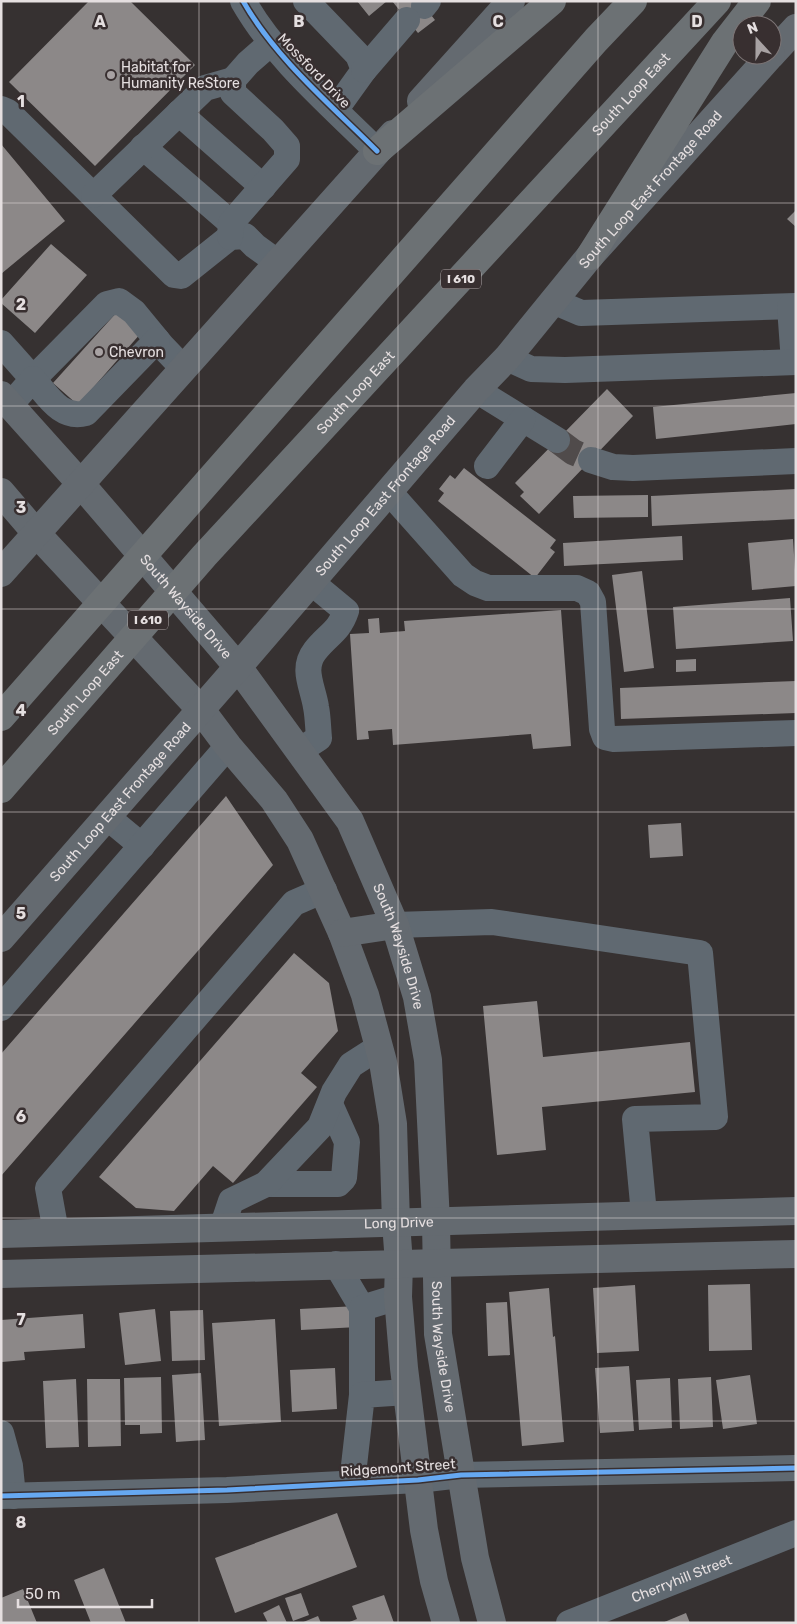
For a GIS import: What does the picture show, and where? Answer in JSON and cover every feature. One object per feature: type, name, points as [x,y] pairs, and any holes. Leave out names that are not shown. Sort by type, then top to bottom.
[{"type":"highway","points":[[378,150],[552,1]]},
{"type":"highway","points":[[1,718],[589,47],[633,1]]},
{"type":"highway","name":"South Loop East","points":[[1,789],[204,556],[717,1]]},
{"type":"highway","points":[[590,256],[725,42],[757,1]]},
{"type":"main road","points":[[1,573],[511,1]]},
{"type":"main road","name":"South Loop East Frontage Road","points":[[782,43],[796,28]]},
{"type":"main road","name":"South Loop East Frontage Road","points":[[1,938],[390,492],[476,390],[507,358],[590,256],[761,65]]},
{"type":"main road","name":"South Wayside Drive","points":[[7,403],[80,483],[238,667],[350,821],[395,925],[418,997],[428,1060],[436,1222],[438,1334],[475,1558],[492,1623]]},
{"type":"main road","points":[[1,492],[36,533],[201,710],[228,746],[274,800],[300,840],[342,933],[365,995],[379,1047],[393,1124],[399,1263],[398,1297],[407,1392],[424,1530],[434,1581],[446,1623]]},
{"type":"main road","points":[[342,933],[395,925]]},
{"type":"main road","name":"Long Drive","points":[[1,1234],[796,1211]]},
{"type":"main road","points":[[642,1257],[644,1214]]},
{"type":"main road","points":[[184,1229],[185,1269]]},
{"type":"main road","points":[[1,1274],[437,1261],[796,1254]]},
{"type":"street","points":[[306,1],[358,55],[364,70]]},
{"type":"street","name":"Mossford Drive","points":[[246,3],[271,43],[378,150]]},
{"type":"street","points":[[336,109],[364,70],[420,9]]},
{"type":"street","points":[[94,194],[205,88],[233,80],[248,63],[271,43]]},
{"type":"street","points":[[1,109],[8,112],[94,194],[174,276],[181,276],[231,230],[263,187],[287,159],[287,146],[234,93],[233,80]]},
{"type":"street","points":[[179,113],[263,187]]},
{"type":"street","points":[[143,147],[231,230],[245,236],[277,262]]},
{"type":"street","points":[[7,403],[107,304],[113,301],[124,303],[134,312],[184,368]]},
{"type":"street","points":[[507,358],[531,369],[557,370],[795,362],[793,306],[581,313],[553,301]]},
{"type":"street","points":[[1,343],[60,409],[69,414],[77,415],[86,412],[95,404],[157,340]]},
{"type":"street","points":[[476,390],[557,440]]},
{"type":"street","points":[[486,466],[523,419]]},
{"type":"street","points":[[591,460],[613,468],[796,461]]},
{"type":"street","points":[[390,492],[463,575],[475,583],[488,588],[577,588],[588,592],[593,602],[602,729],[605,737],[614,739],[796,733]]},
{"type":"street","points":[[300,751],[319,738],[316,706],[309,683],[308,663],[315,650],[342,623],[346,611],[311,582]]},
{"type":"street","points":[[1,1008],[10,980],[142,846],[228,746]]},
{"type":"street","points":[[107,817],[142,846]]},
{"type":"street","points":[[56,1232],[48,1188],[294,903],[324,890]]},
{"type":"street","points":[[395,925],[492,922],[700,953],[715,1117],[635,1119],[644,1214]]},
{"type":"street","points":[[222,1228],[231,1200],[266,1184],[320,1127],[334,1092],[351,1065],[379,1047]]},
{"type":"street","points":[[266,1184],[338,1184],[344,1178],[347,1142],[330,1104]]},
{"type":"street","points":[[336,1264],[362,1308],[362,1395],[352,1483]]},
{"type":"street","points":[[362,1308],[398,1297]]},
{"type":"street","points":[[362,1395],[407,1392]]},
{"type":"street","points":[[1,1433],[10,1466],[7,1496]]},
{"type":"street","name":"Ridgemont Street","points":[[7,1496],[227,1490],[418,1480],[461,1475],[796,1468]]},
{"type":"street","name":"Cherryhill Street","points":[[569,1623],[794,1540]]},
{"type":"building","points":[[89,1],[130,1],[195,65],[95,166],[9,82]]},
{"type":"building","points":[[357,1],[387,1],[369,16]]},
{"type":"building","points":[[392,1],[420,1],[435,20],[418,33]]},
{"type":"building","points":[[1,144],[65,221],[1,274]]},
{"type":"building","points":[[796,210],[796,227],[787,219]]},
{"type":"building","points":[[51,244],[87,275],[35,333],[1,303],[1,300]]},
{"type":"building","points":[[117,312],[141,333],[78,405],[53,383]]},
{"type":"building","points":[[607,389],[633,416],[539,514],[520,496],[524,492],[515,483]]},
{"type":"building","points":[[796,393],[796,424],[656,439],[653,407]]},
{"type":"building","points":[[464,468],[556,540],[550,548],[555,552],[535,578],[438,501],[444,493],[439,489],[450,475],[455,479]]},
{"type":"building","points":[[796,489],[796,519],[652,526],[651,496]]},
{"type":"building","points":[[648,495],[648,517],[574,518],[573,496]]},
{"type":"building","points":[[682,536],[683,560],[564,566],[563,543]]},
{"type":"building","points":[[793,539],[796,586],[752,590],[748,543]]},
{"type":"building","points":[[642,571],[654,668],[624,672],[612,575]]},
{"type":"building","points":[[790,598],[793,641],[676,649],[673,607]]},
{"type":"building","points":[[561,610],[571,746],[533,749],[531,734],[393,745],[392,729],[368,731],[369,739],[357,740],[350,634],[369,633],[368,619],[379,618],[380,633],[405,631],[404,621]]},
{"type":"building","points":[[696,659],[696,671],[676,672],[676,660]]},
{"type":"building","points":[[796,681],[796,713],[621,719],[620,688]]},
{"type":"building","points":[[226,796],[273,865],[1,1176],[1,1054]]},
{"type":"building","points":[[681,823],[683,856],[650,858],[648,825]]},
{"type":"building","points":[[294,953],[329,983],[338,1031],[301,1073],[317,1087],[233,1183],[213,1166],[174,1211],[136,1208],[99,1177]]},
{"type":"building","points":[[537,1001],[543,1057],[690,1042],[695,1092],[542,1107],[546,1150],[497,1155],[483,1006]]},
{"type":"building","points":[[750,1284],[752,1350],[709,1351],[708,1285]]},
{"type":"building","points":[[635,1285],[639,1351],[597,1353],[593,1288]]},
{"type":"building","points":[[549,1288],[564,1442],[522,1446],[509,1292]]},
{"type":"building","points":[[507,1302],[510,1355],[488,1356],[486,1303]]},
{"type":"building","points":[[357,1306],[358,1327],[301,1330],[300,1309]]},
{"type":"building","points":[[155,1309],[161,1361],[125,1365],[119,1313]]},
{"type":"building","points":[[203,1310],[205,1360],[172,1361],[170,1311]]},
{"type":"building","points":[[83,1314],[85,1348],[24,1352],[25,1360],[2,1362],[1,1320]]},
{"type":"building","points":[[275,1319],[281,1422],[219,1426],[212,1323]]},
{"type":"building","points":[[629,1366],[634,1431],[600,1433],[595,1368]]},
{"type":"building","points":[[335,1368],[337,1409],[292,1412],[290,1370]]},
{"type":"building","points":[[201,1373],[205,1440],[176,1442],[172,1375]]},
{"type":"building","points":[[750,1375],[757,1424],[723,1429],[716,1380]]},
{"type":"building","points":[[161,1377],[162,1433],[140,1434],[140,1425],[125,1425],[124,1378]]},
{"type":"building","points":[[711,1377],[713,1427],[680,1429],[678,1379]]},
{"type":"building","points":[[670,1378],[672,1428],[639,1430],[636,1380]]},
{"type":"building","points":[[76,1379],[79,1447],[46,1448],[43,1381]]},
{"type":"building","points":[[87,1379],[120,1379],[121,1446],[88,1447]]},
{"type":"building","points":[[337,1513],[357,1567],[235,1613],[215,1558]]},
{"type":"building","points":[[104,1568],[126,1623],[91,1623],[74,1580]]},
{"type":"building","points":[[23,1589],[37,1623],[1,1623],[1,1598]]},
{"type":"building","points":[[301,1593],[309,1615],[293,1621],[285,1598]]},
{"type":"building","points":[[384,1595],[394,1623],[347,1623],[357,1619],[352,1606]]},
{"type":"building","points":[[279,1605],[287,1623],[268,1623],[263,1613]]},
{"type":"building","points":[[686,1613],[690,1623],[662,1623]]},
{"type":"building","points":[[318,1616],[321,1623],[301,1623]]},
{"type":"tunnel","points":[[557,440],[573,452],[591,460]]},
{"type":"cycle path","points":[[243,1],[256,22],[288,62],[377,151]]},
{"type":"cycle path","points":[[1,1496],[227,1490],[418,1480],[461,1475],[796,1468]]},
{"type":"place","name":"Habitat for Humanity ReStore","points":[[111,75]]},
{"type":"place","name":"Chevron","points":[[99,352]]}]
